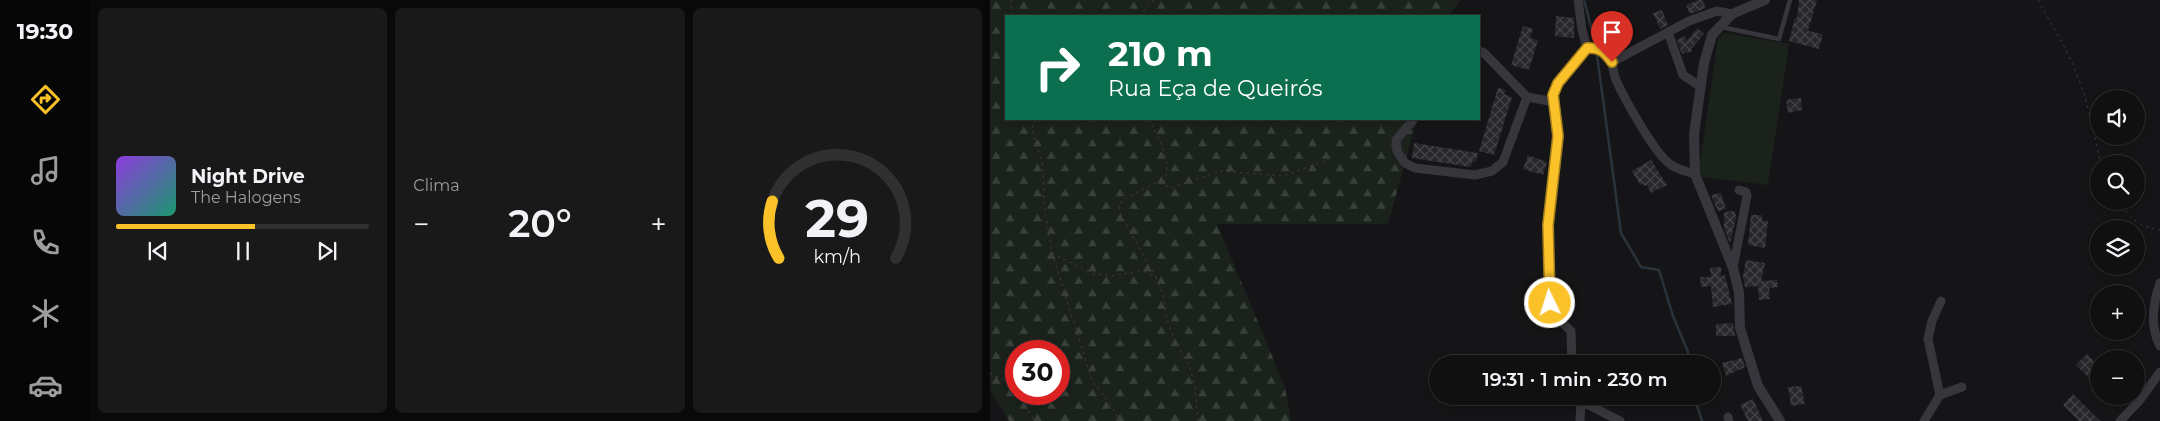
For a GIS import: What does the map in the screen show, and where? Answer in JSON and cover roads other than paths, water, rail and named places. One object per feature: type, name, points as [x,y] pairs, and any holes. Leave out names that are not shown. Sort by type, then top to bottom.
[{"type":"street","points":[[1578,0],[1582,30],[1587,48]]},
{"type":"street","points":[[1765,0],[1732,14],[1712,35],[1708,45],[1694,134],[1695,174],[1733,268],[1739,292],[1740,328],[1748,358],[1758,386],[1780,421]]},
{"type":"street","points":[[1612,62],[1689,21],[1717,11],[1732,14]]},
{"type":"street","points":[[1668,32],[1683,75],[1701,87]]},
{"type":"street","points":[[1572,355],[1571,331],[1552,313],[1548,264],[1548,225],[1558,136],[1553,95],[1558,83],[1587,48],[1596,47],[1605,52],[1612,62],[1616,79],[1654,146],[1669,164],[1680,170],[1695,174]]},
{"type":"street","points":[[1480,51],[1483,52],[1526,97],[1554,102]]},
{"type":"street","points":[[1413,120],[1396,140],[1397,151],[1405,163],[1415,168],[1475,175],[1492,171],[1503,162],[1526,97]]},
{"type":"street","points":[[1733,268],[1747,196],[1746,192],[1739,190]]},
{"type":"street","points":[[2160,283],[2153,316],[2154,334],[2160,346]]},
{"type":"street","points":[[1940,395],[1928,339],[1932,321],[1941,301]]},
{"type":"street","points":[[2120,421],[2140,400],[2160,372]]},
{"type":"street","points":[[1924,421],[1940,395],[1962,387]]},
{"type":"street","points":[[1580,405],[1580,421]]},
{"type":"street","points":[[1591,405],[1620,421]]},
{"type":"lane","points":[[1719,27],[1779,39],[1790,0]]},
{"type":"waterway","points":[[1584,0],[1594,38]]},
{"type":"waterway","points":[[1597,55],[1621,233],[1641,267],[1659,270],[1673,316],[1688,355]]},
{"type":"waterway","points":[[1697,405],[1702,421]]}]
